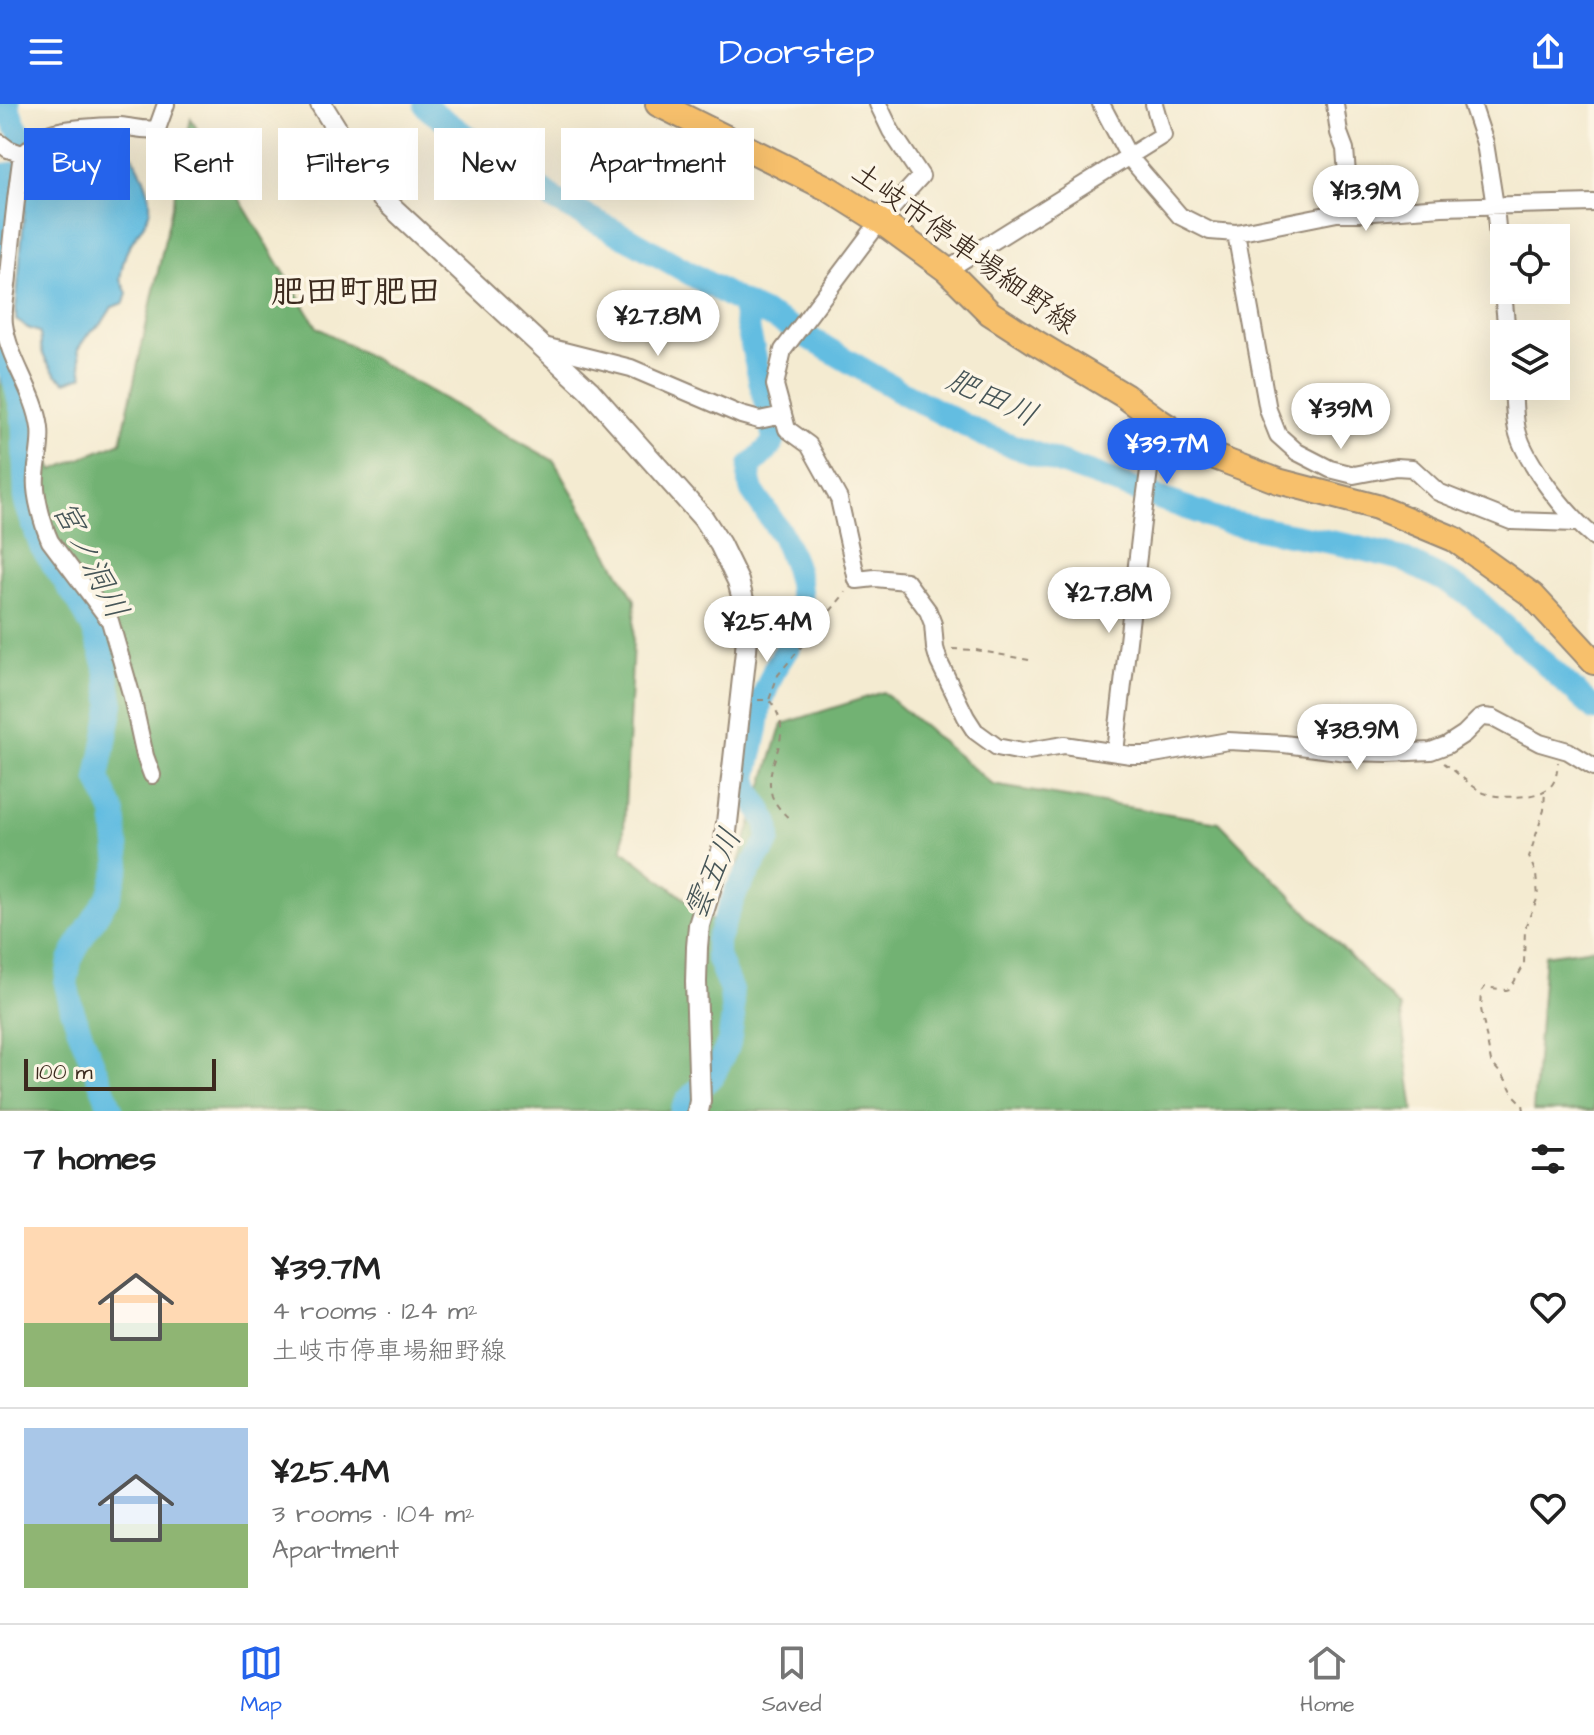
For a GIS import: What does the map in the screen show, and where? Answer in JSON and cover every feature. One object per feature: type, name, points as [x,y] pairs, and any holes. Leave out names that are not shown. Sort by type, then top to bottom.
[{"type":"main road","name":"土岐市停車場細野線","points":[[658,104],[829,189],[880,221],[947,270],[990,313],[1125,396],[1215,457],[1278,481],[1377,507],[1454,539],[1532,595],[1594,662]]},
{"type":"street","points":[[0,143],[22,154],[28,152],[37,139],[60,130],[120,126],[142,131],[157,129],[166,104]]},
{"type":"street","points":[[321,104],[381,197],[544,346],[600,402],[703,518],[738,581],[748,618],[725,841],[699,925],[696,982],[699,1106]]},
{"type":"street","points":[[878,104],[891,131],[921,176],[880,221],[783,350],[775,385],[787,429],[809,445],[839,499],[857,580],[906,581],[928,611],[936,651],[975,731],[997,747],[1022,752],[1064,745],[1148,755],[1228,741],[1388,753],[1431,751],[1447,745],[1484,717],[1493,718],[1540,743],[1579,757],[1594,767]]},
{"type":"street","points":[[1101,104],[1129,157],[1180,216],[1210,231],[1236,233],[1350,212],[1594,203]]},
{"type":"street","points":[[947,270],[1163,135],[1154,104]]},
{"type":"street","points":[[1335,104],[1345,149],[1350,212]]},
{"type":"street","points":[[1472,104],[1485,143],[1495,206],[1506,320]]},
{"type":"street","points":[[22,154],[4,323],[13,356],[37,412],[40,446],[36,491],[50,541],[110,621],[152,775]]},
{"type":"street","points":[[1236,233],[1268,410],[1278,435],[1297,452],[1330,469],[1354,475],[1396,467],[1412,468],[1438,492],[1511,521],[1577,523]]},
{"type":"street","points":[[544,346],[631,368],[741,415],[759,420],[781,415]]},
{"type":"street","points":[[1514,400],[1517,430],[1527,457],[1577,523],[1594,537]]},
{"type":"street","points":[[1115,752],[1156,419]]},
{"type":"path","points":[[769,700],[778,675],[857,580]]},
{"type":"path","points":[[936,651],[976,650],[1034,661]]},
{"type":"path","points":[[741,698],[769,700],[776,709],[782,734],[770,787],[778,806],[792,821]]},
{"type":"path","points":[[1431,751],[1482,792],[1503,796],[1529,795],[1551,787],[1556,777],[1560,749]]},
{"type":"path","points":[[1524,1111],[1523,1104],[1491,1062],[1481,1009],[1482,991],[1485,987],[1510,989],[1524,965],[1525,927],[1538,897],[1536,874],[1529,857],[1544,810],[1545,790]]},
{"type":"green space","points":[[173,200],[240,200],[317,327],[554,461],[635,600],[623,850],[719,926],[782,724],[883,692],[993,785],[1219,822],[1400,1008],[1414,1111],[0,1111],[0,378],[53,470],[121,442]]},
{"type":"green space","points":[[1594,948],[1594,1111],[1533,1111],[1545,955]]},
{"type":"water","points":[[130,153],[146,185],[146,200],[150,200],[150,208],[124,260],[120,279],[127,293],[124,303],[112,307],[78,349],[83,376],[66,382],[57,375],[42,351],[39,332],[16,320],[25,200],[130,200]]},
{"type":"waterway","name":"宮ノ洞川","points":[[0,246],[4,175],[33,171],[45,159],[21,135],[8,104]]},
{"type":"waterway","name":"肥田川","points":[[425,104],[555,200],[985,436],[1226,522],[1402,559],[1450,583],[1475,599],[1594,709]]},
{"type":"waterway","name":"雲五川","points":[[682,1111],[688,1100],[714,1074],[729,1043],[733,1017],[731,991],[717,956],[717,941],[736,891],[769,840],[768,824],[750,792],[746,778],[760,704],[775,668],[803,624],[794,564],[782,535],[752,491],[749,481],[750,466],[771,446],[774,439],[742,303]]},
{"type":"waterway","name":"宮ノ洞川","points":[[0,349],[15,382],[23,415],[26,503],[41,546],[94,630],[105,663],[112,704],[98,778],[114,813],[119,865],[110,894],[70,961],[66,984],[79,1029],[112,1111]]},
{"type":"district","name":"肥田町肥田","points":[[356,292]]}]
